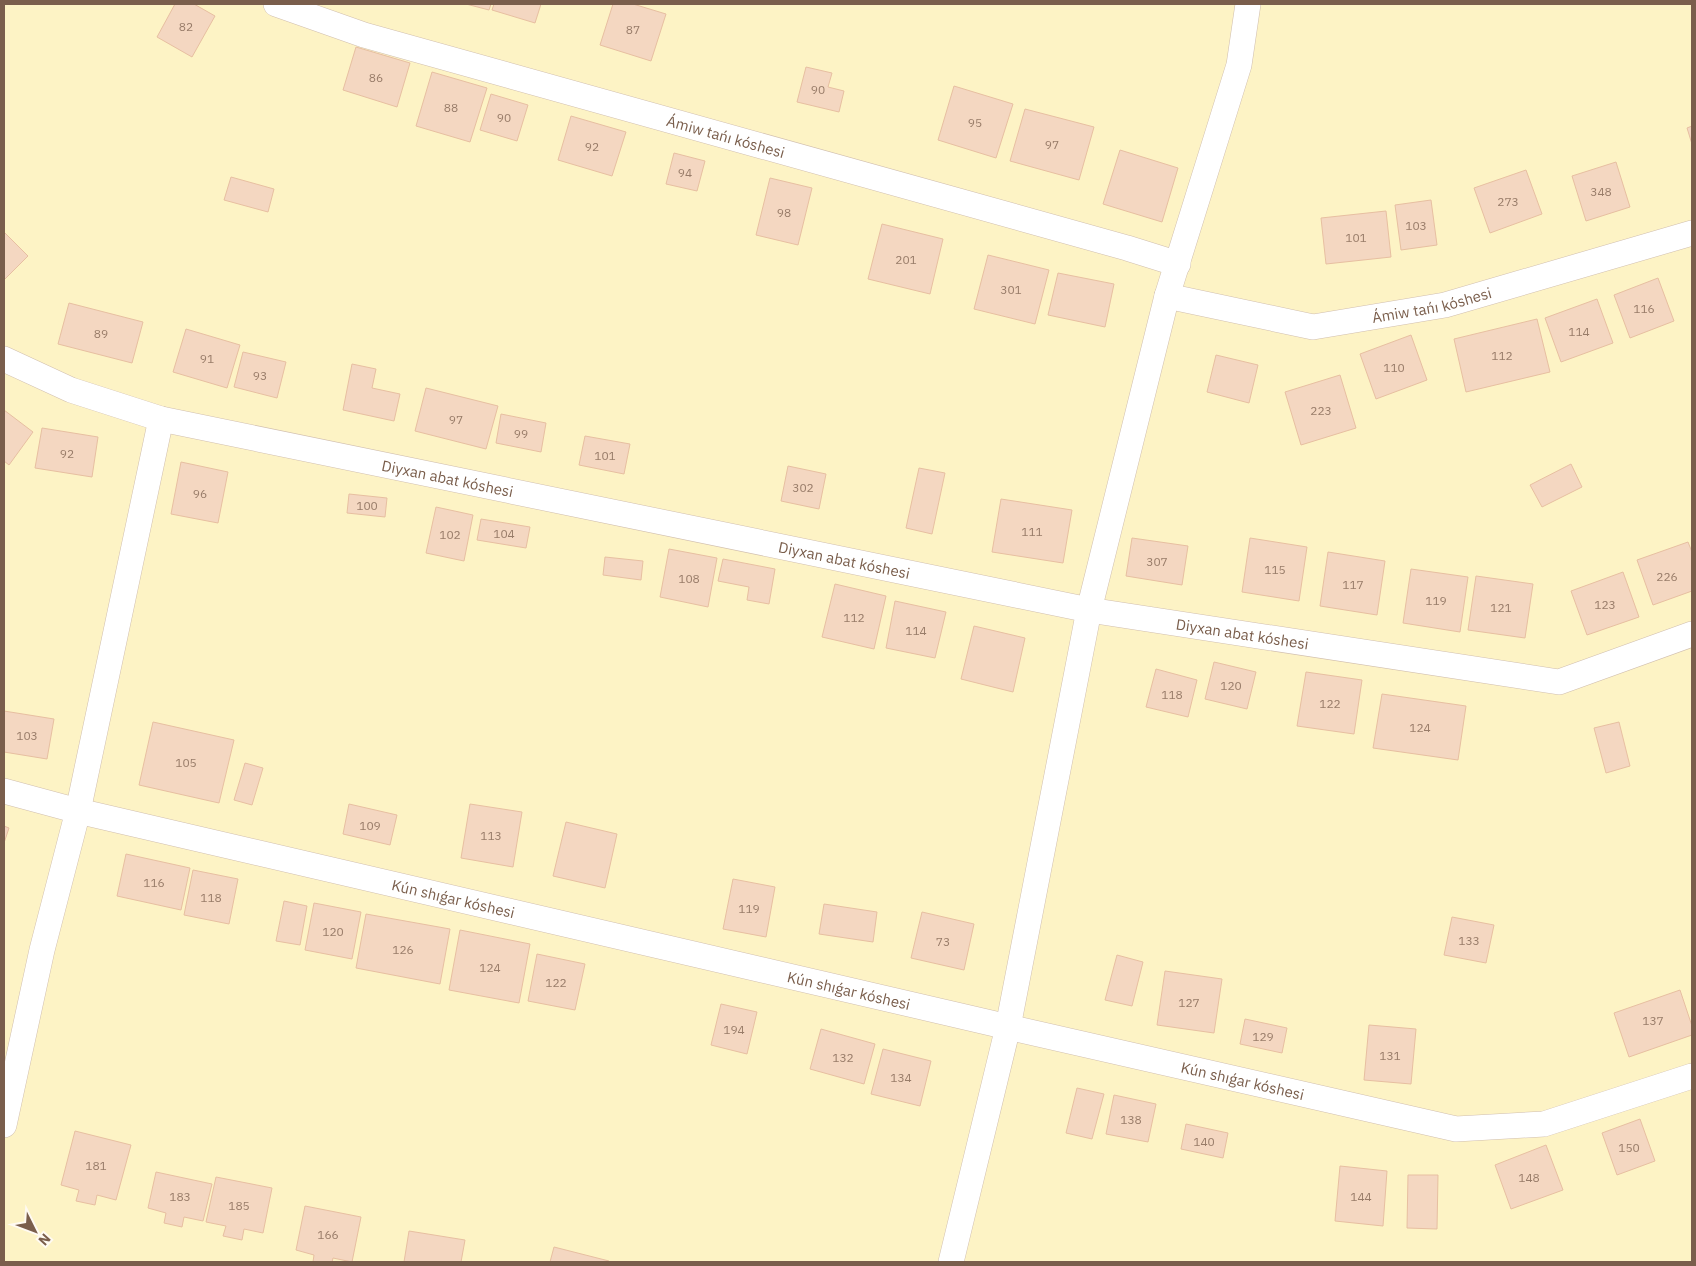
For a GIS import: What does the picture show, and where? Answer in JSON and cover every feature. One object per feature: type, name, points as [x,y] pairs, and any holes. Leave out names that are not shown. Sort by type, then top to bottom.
[{"type":"street","name":"Ámiw tańı kóshesi","points":[[276,4],[364,35],[1178,264]]},
{"type":"street","points":[[951,1262],[1008,1027],[1089,610],[1167,296],[1239,65],[1248,4]]},
{"type":"street","name":"Ámiw tańı kóshesi","points":[[1167,296],[1313,327],[1445,305],[1692,233]]},
{"type":"street","name":"Diyxan abat kóshesi","points":[[4,359],[71,390],[161,419],[1089,610],[1559,682],[1692,634]]},
{"type":"street","points":[[4,1125],[42,950],[78,810],[161,419]]},
{"type":"street","name":"Kún shıǵar kóshesi","points":[[4,791],[78,810],[1008,1027],[1456,1129],[1544,1124],[1692,1076]]},
{"type":"sand","points":[[4,4],[1692,4],[1692,1262],[4,1262]]},
{"type":"building","points":[[175,4],[194,4],[215,16],[192,57],[157,37]]},
{"type":"building","points":[[466,4],[491,4],[489,10]]},
{"type":"building","points":[[494,4],[541,4],[535,23],[492,10]]},
{"type":"building","points":[[613,4],[633,4],[666,14],[651,61],[600,45]]},
{"type":"building","points":[[356,47],[410,63],[397,107],[343,90]]},
{"type":"building","points":[[806,67],[832,73],[828,87],[844,91],[839,112],[797,102]]},
{"type":"building","points":[[432,72],[487,88],[470,142],[416,126]]},
{"type":"building","points":[[954,86],[1013,104],[996,158],[938,140]]},
{"type":"building","points":[[491,94],[528,105],[517,141],[480,130]]},
{"type":"building","points":[[1025,109],[1094,127],[1079,180],[1010,161]]},
{"type":"building","points":[[571,116],[626,132],[612,176],[558,160]]},
{"type":"building","points":[[1692,126],[1692,144],[1687,128]]},
{"type":"building","points":[[1120,150],[1178,168],[1162,222],[1103,204]]},
{"type":"building","points":[[674,153],[705,161],[697,191],[666,184]]},
{"type":"building","points":[[1616,162],[1630,207],[1586,221],[1572,176]]},
{"type":"building","points":[[1526,170],[1542,214],[1490,233],[1474,188]]},
{"type":"building","points":[[231,177],[274,189],[268,212],[224,200]]},
{"type":"building","points":[[770,178],[812,188],[798,245],[756,235]]},
{"type":"building","points":[[1431,200],[1437,245],[1401,250],[1395,205]]},
{"type":"building","points":[[1386,211],[1391,257],[1326,264],[1321,218]]},
{"type":"building","points":[[882,224],[943,239],[930,294],[868,279]]},
{"type":"building","points":[[4,232],[28,256],[4,280]]},
{"type":"building","points":[[988,255],[1049,270],[1035,324],[974,309]]},
{"type":"building","points":[[1058,273],[1114,284],[1105,327],[1048,315]]},
{"type":"building","points":[[1658,278],[1674,321],[1630,338],[1614,295]]},
{"type":"building","points":[[1597,299],[1613,343],[1561,362],[1545,318]]},
{"type":"building","points":[[69,303],[143,322],[132,363],[58,344]]},
{"type":"building","points":[[1537,319],[1550,372],[1466,392],[1454,339]]},
{"type":"building","points":[[186,329],[240,345],[227,388],[173,372]]},
{"type":"building","points":[[1411,335],[1427,380],[1376,399],[1360,354]]},
{"type":"building","points":[[243,352],[286,362],[277,398],[234,387]]},
{"type":"building","points":[[1216,355],[1258,365],[1249,403],[1207,392]]},
{"type":"building","points":[[352,364],[376,369],[372,388],[400,394],[394,421],[343,410]]},
{"type":"building","points":[[1340,375],[1356,428],[1301,445],[1285,392]]},
{"type":"building","points":[[426,388],[498,406],[486,449],[415,431]]},
{"type":"building","points":[[4,410],[33,432],[9,465],[4,461]]},
{"type":"building","points":[[501,414],[546,423],[541,452],[496,443]]},
{"type":"building","points":[[42,428],[98,437],[92,477],[35,468]]},
{"type":"building","points":[[585,436],[630,444],[624,474],[579,465]]},
{"type":"building","points":[[181,462],[228,472],[218,523],[171,514]]},
{"type":"building","points":[[1571,464],[1582,487],[1542,507],[1530,485]]},
{"type":"building","points":[[788,466],[826,474],[819,509],[781,501]]},
{"type":"building","points":[[919,468],[945,473],[932,534],[906,528]]},
{"type":"building","points":[[349,494],[387,498],[385,517],[347,513]]},
{"type":"building","points":[[1001,499],[1072,510],[1063,563],[992,552]]},
{"type":"building","points":[[436,507],[473,515],[464,561],[426,553]]},
{"type":"building","points":[[481,519],[530,527],[526,548],[477,540]]},
{"type":"building","points":[[1132,538],[1188,546],[1182,585],[1126,576]]},
{"type":"building","points":[[1250,538],[1307,547],[1299,601],[1242,592]]},
{"type":"building","points":[[1688,542],[1692,552],[1692,591],[1653,605],[1637,560]]},
{"type":"building","points":[[669,549],[717,558],[708,607],[660,597]]},
{"type":"building","points":[[1328,552],[1385,561],[1377,615],[1320,606]]},
{"type":"building","points":[[605,557],[643,561],[641,580],[603,575]]},
{"type":"building","points":[[723,559],[775,569],[769,604],[747,600],[749,587],[718,581]]},
{"type":"building","points":[[1411,569],[1468,577],[1460,632],[1403,623]]},
{"type":"building","points":[[1623,572],[1639,617],[1587,635],[1571,591]]},
{"type":"building","points":[[1476,576],[1533,584],[1525,638],[1468,630]]},
{"type":"building","points":[[835,584],[886,596],[874,649],[822,637]]},
{"type":"building","points":[[895,601],[946,612],[935,658],[886,648]]},
{"type":"building","points":[[974,626],[1025,638],[1013,692],[961,679]]},
{"type":"building","points":[[1214,662],[1256,672],[1247,709],[1205,699]]},
{"type":"building","points":[[1156,669],[1197,680],[1188,717],[1146,707]]},
{"type":"building","points":[[1306,672],[1362,680],[1354,734],[1297,726]]},
{"type":"building","points":[[1382,694],[1466,706],[1458,760],[1373,748]]},
{"type":"building","points":[[4,711],[54,719],[47,759],[4,752]]},
{"type":"building","points":[[153,722],[234,740],[219,803],[139,785]]},
{"type":"building","points":[[1619,722],[1630,766],[1606,773],[1594,728]]},
{"type":"building","points":[[245,763],[263,768],[252,805],[234,800]]},
{"type":"building","points":[[349,804],[397,815],[390,845],[343,834]]},
{"type":"building","points":[[470,804],[522,812],[513,867],[461,858]]},
{"type":"building","points":[[566,822],[617,834],[605,888],[553,876]]},
{"type":"building","points":[[4,826],[9,828],[4,843]]},
{"type":"building","points":[[126,854],[190,868],[181,910],[117,896]]},
{"type":"building","points":[[193,870],[238,879],[229,924],[184,915]]},
{"type":"building","points":[[733,879],[775,887],[766,937],[723,929]]},
{"type":"building","points":[[284,901],[307,906],[300,945],[276,941]]},
{"type":"building","points":[[314,903],[361,912],[352,959],[305,950]]},
{"type":"building","points":[[824,904],[877,912],[873,942],[819,934]]},
{"type":"building","points":[[922,912],[974,924],[964,970],[911,958]]},
{"type":"building","points":[[366,914],[450,929],[440,984],[356,968]]},
{"type":"building","points":[[1452,917],[1494,925],[1486,963],[1444,955]]},
{"type":"building","points":[[460,930],[530,944],[519,1003],[449,990]]},
{"type":"building","points":[[537,954],[585,964],[575,1010],[528,1001]]},
{"type":"building","points":[[1117,955],[1143,962],[1132,1006],[1105,1000]]},
{"type":"building","points":[[1165,971],[1222,979],[1214,1033],[1157,1025]]},
{"type":"building","points":[[1680,990],[1692,1026],[1692,1035],[1629,1057],[1614,1013]]},
{"type":"building","points":[[721,1004],[757,1012],[747,1054],[711,1045]]},
{"type":"building","points":[[1245,1019],[1287,1028],[1282,1053],[1240,1044]]},
{"type":"building","points":[[1369,1025],[1416,1029],[1411,1084],[1364,1080]]},
{"type":"building","points":[[821,1029],[875,1044],[864,1084],[810,1069]]},
{"type":"building","points":[[883,1049],[931,1061],[920,1106],[871,1094]]},
{"type":"building","points":[[1077,1088],[1104,1094],[1092,1139],[1066,1133]]},
{"type":"building","points":[[1114,1095],[1156,1104],[1148,1142],[1106,1134]]},
{"type":"building","points":[[1640,1119],[1655,1161],[1617,1175],[1602,1133]]},
{"type":"building","points":[[1186,1124],[1228,1133],[1223,1158],[1181,1149]]},
{"type":"building","points":[[75,1131],[131,1145],[116,1200],[97,1195],[95,1205],[76,1201],[79,1190],[61,1185]]},
{"type":"building","points":[[1546,1145],[1563,1190],[1511,1209],[1495,1165]]},
{"type":"building","points":[[1340,1166],[1387,1171],[1383,1226],[1335,1221]]},
{"type":"building","points":[[156,1172],[212,1184],[203,1221],[184,1217],[182,1227],[164,1223],[166,1213],[148,1208]]},
{"type":"building","points":[[1408,1175],[1438,1175],[1437,1229],[1407,1228]]},
{"type":"building","points":[[216,1177],[272,1188],[263,1233],[244,1229],[242,1240],[223,1236],[226,1226],[206,1222]]},
{"type":"building","points":[[305,1206],[361,1217],[352,1262],[333,1258],[332,1262],[313,1262],[314,1255],[296,1250]]},
{"type":"building","points":[[409,1231],[465,1240],[461,1262],[404,1262]]},
{"type":"building","points":[[554,1247],[609,1261],[550,1262]]}]
